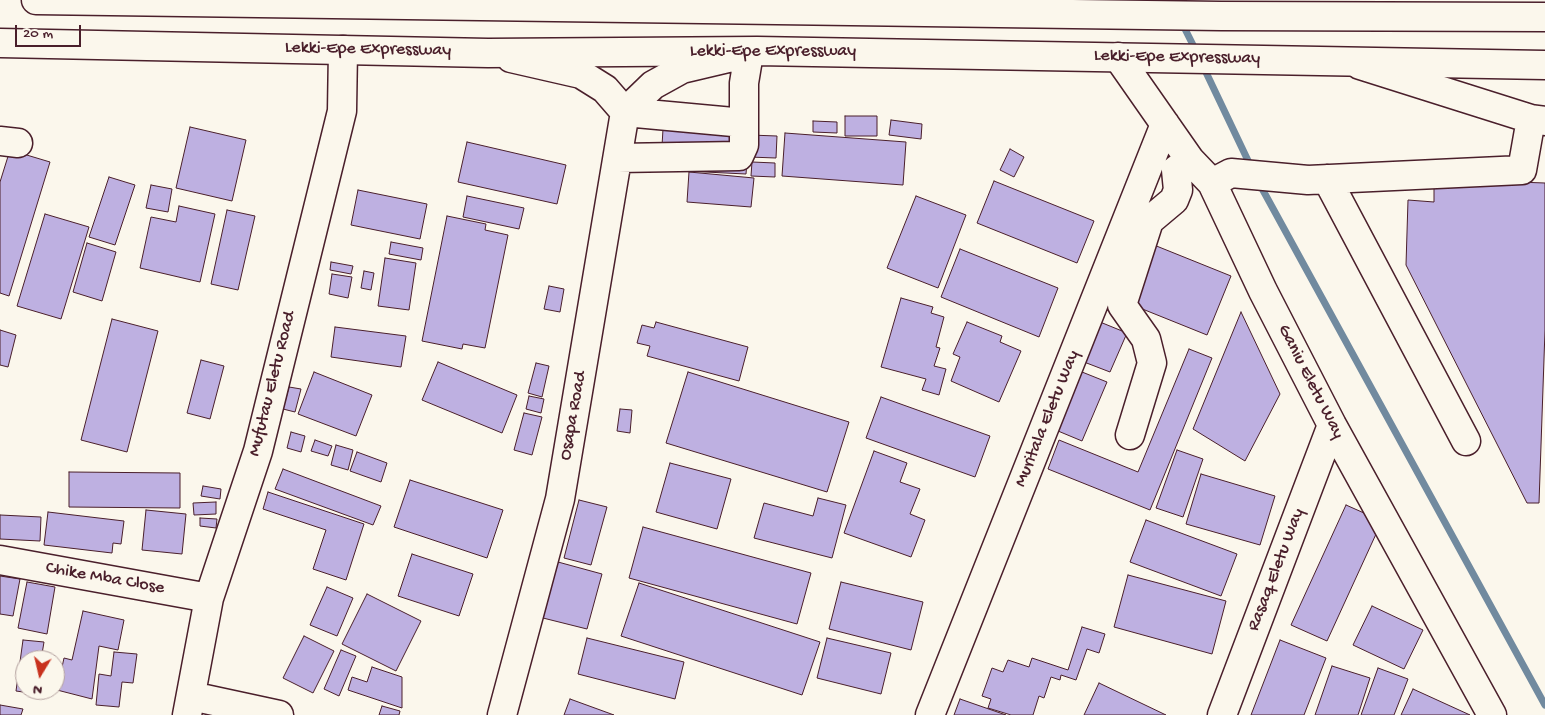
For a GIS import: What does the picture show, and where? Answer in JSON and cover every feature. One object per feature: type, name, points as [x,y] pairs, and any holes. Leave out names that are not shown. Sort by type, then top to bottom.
[{"type":"main road","points":[[36,0],[1090,7],[1124,15],[1221,16],[1530,11]]},
{"type":"main road","name":"Lekki-Epe Expressway","points":[[0,43],[488,53],[753,52],[1347,60],[1545,65]]},
{"type":"main road","points":[[1434,62],[1473,49],[1545,50]]},
{"type":"main road","name":"Mufutau Eletu Road","points":[[189,706],[209,598],[258,451],[342,111],[344,50]]},
{"type":"main road","points":[[618,158],[739,156],[744,145],[744,83],[753,52],[682,69],[653,85],[625,112]]},
{"type":"main road","points":[[488,53],[581,74],[605,89],[625,112],[744,123]]},
{"type":"main road","name":"Ganiu Eletu Way","points":[[1118,57],[1190,160],[1222,178],[1263,291],[1332,425],[1492,715]]},
{"type":"main road","points":[[1222,178],[1318,179],[1522,170],[1538,120],[1347,60]]},
{"type":"main road","name":"Osapa Road","points":[[502,715],[560,499],[625,112]]},
{"type":"main road","name":"Muritala Eletu Way","points":[[930,715],[1165,124]]},
{"type":"main road","points":[[1130,435],[1152,363],[1146,339],[1122,304],[1149,221],[1174,200],[1178,190],[1176,170],[1190,160]]},
{"type":"main road","points":[[1318,179],[1466,441]]},
{"type":"main road","name":"Rasaq Eletu Way","points":[[1222,715],[1332,425]]},
{"type":"main road","name":"Chike Mba Close","points":[[0,560],[209,598]]},
{"type":"main road","points":[[189,706],[279,715]]},
{"type":"building","points":[[845,116],[877,116],[877,136],[845,136]]},
{"type":"building","points":[[891,120],[922,124],[921,139],[889,135]]},
{"type":"building","points":[[813,121],[837,122],[837,133],[813,132]]},
{"type":"building","points":[[190,127],[246,140],[232,201],[176,188]]},
{"type":"building","points":[[663,129],[736,132],[735,149],[662,146]]},
{"type":"building","points":[[785,133],[906,142],[903,185],[782,176]]},
{"type":"building","points":[[750,135],[777,136],[776,158],[749,157]]},
{"type":"building","points":[[467,142],[566,165],[557,204],[458,182]]},
{"type":"building","points":[[1010,149],[1024,157],[1014,177],[1000,170]]},
{"type":"building","points":[[10,150],[50,162],[9,296],[0,293],[0,182]]},
{"type":"building","points":[[747,161],[746,174],[685,171]]},
{"type":"building","points":[[752,162],[775,163],[775,177],[751,176]]},
{"type":"building","points":[[689,172],[754,178],[751,207],[687,202]]},
{"type":"building","points":[[109,177],[135,185],[115,245],[89,237]]},
{"type":"building","points":[[1434,179],[1545,183],[1545,330],[1539,503],[1527,503],[1406,265],[1408,200],[1434,202]]},
{"type":"building","points":[[994,181],[1094,221],[1077,263],[977,223]]},
{"type":"building","points":[[151,185],[172,189],[168,212],[146,208]]},
{"type":"building","points":[[358,190],[427,204],[420,239],[351,225]]},
{"type":"building","points":[[467,196],[524,208],[519,229],[463,217]]},
{"type":"building","points":[[916,196],[966,215],[938,288],[887,268]]},
{"type":"building","points":[[179,206],[215,214],[200,282],[140,268],[151,217],[176,222]]},
{"type":"building","points":[[227,210],[255,216],[238,290],[211,284]]},
{"type":"building","points":[[45,214],[89,227],[61,319],[17,306]]},
{"type":"building","points":[[447,216],[486,224],[485,230],[508,235],[485,348],[463,344],[462,349],[422,341]]},
{"type":"building","points":[[391,242],[423,248],[421,260],[389,254]]},
{"type":"building","points":[[87,243],[116,252],[102,301],[73,292]]},
{"type":"building","points":[[1149,243],[1231,276],[1207,335],[1125,302]]},
{"type":"building","points":[[960,249],[1058,288],[1039,337],[941,297]]},
{"type":"building","points":[[385,258],[416,263],[409,310],[378,306]]},
{"type":"building","points":[[331,262],[353,266],[351,274],[330,270]]},
{"type":"building","points":[[364,271],[374,273],[371,290],[361,288]]},
{"type":"building","points":[[332,274],[352,277],[348,298],[329,294]]},
{"type":"building","points":[[549,286],[564,289],[560,312],[544,309]]},
{"type":"building","points":[[901,298],[933,307],[931,313],[944,317],[936,347],[940,348],[934,366],[946,369],[939,395],[922,390],[926,379],[881,367]]},
{"type":"building","points":[[1241,312],[1280,394],[1245,461],[1193,429]]},
{"type":"building","points":[[112,319],[158,331],[127,452],[81,440]]},
{"type":"building","points":[[656,322],[748,347],[739,381],[647,356],[650,346],[637,343],[642,325],[654,328]]},
{"type":"building","points":[[967,322],[1002,336],[1000,342],[1021,351],[999,402],[951,381],[960,357],[953,354]]},
{"type":"building","points":[[1100,322],[1127,333],[1110,372],[1084,362]]},
{"type":"building","points":[[335,327],[406,336],[401,367],[331,357]]},
{"type":"building","points":[[0,330],[16,335],[8,367],[0,365]]},
{"type":"building","points":[[1189,349],[1212,358],[1150,510],[1048,469],[1059,440],[1138,472]]},
{"type":"building","points":[[201,360],[224,366],[210,419],[187,413]]},
{"type":"building","points":[[438,362],[517,395],[502,433],[422,400]]},
{"type":"building","points":[[536,363],[549,366],[542,397],[528,393]]},
{"type":"building","points":[[314,372],[372,395],[356,436],[298,414]]},
{"type":"building","points":[[688,372],[849,422],[827,492],[666,443]]},
{"type":"building","points":[[1082,372],[1107,382],[1082,441],[1058,431]]},
{"type":"building","points":[[289,387],[301,389],[295,412],[283,409]]},
{"type":"building","points":[[529,396],[544,399],[541,413],[526,409]]},
{"type":"building","points":[[881,397],[990,436],[975,477],[866,438]]},
{"type":"building","points":[[620,409],[632,410],[630,433],[617,431]]},
{"type":"building","points":[[524,413],[542,417],[532,455],[514,450]]},
{"type":"building","points":[[291,432],[305,436],[301,452],[287,448]]},
{"type":"building","points":[[315,440],[332,446],[328,456],[311,451]]},
{"type":"building","points":[[336,445],[353,450],[348,470],[331,465]]},
{"type":"building","points":[[1177,450],[1203,459],[1183,517],[1156,508]]},
{"type":"building","points":[[874,451],[907,463],[900,482],[920,489],[910,514],[925,520],[911,557],[844,533]]},
{"type":"building","points":[[357,452],[387,463],[381,482],[350,471]]},
{"type":"building","points":[[670,463],[731,479],[717,529],[656,512]]},
{"type":"building","points":[[283,469],[381,506],[373,525],[275,489]]},
{"type":"building","points":[[69,472],[180,473],[180,508],[69,507]]},
{"type":"building","points":[[1201,474],[1275,496],[1260,545],[1186,524]]},
{"type":"building","points":[[410,480],[503,510],[487,558],[394,527]]},
{"type":"building","points":[[203,486],[221,489],[220,499],[201,496]]},
{"type":"building","points":[[268,492],[364,524],[346,580],[313,569],[326,530],[263,509]]},
{"type":"building","points":[[818,498],[846,505],[832,558],[754,538],[764,503],[813,516]]},
{"type":"building","points":[[579,500],[607,507],[591,565],[564,558]]},
{"type":"building","points":[[216,502],[216,514],[194,515],[193,503]]},
{"type":"building","points":[[1346,505],[1382,521],[1327,641],[1291,625]]},
{"type":"building","points":[[146,510],[186,514],[182,554],[142,550]]},
{"type":"building","points":[[48,512],[124,521],[121,544],[113,543],[112,553],[44,545]]},
{"type":"building","points":[[0,515],[41,517],[40,541],[0,539]]},
{"type":"building","points":[[200,518],[217,519],[216,528],[200,526]]},
{"type":"building","points":[[1146,520],[1237,554],[1221,596],[1130,562]]},
{"type":"building","points":[[643,527],[811,573],[797,624],[629,578]]},
{"type":"building","points":[[412,554],[473,574],[459,616],[398,596]]},
{"type":"building","points":[[558,562],[602,574],[587,629],[543,618]]},
{"type":"building","points":[[1128,575],[1226,601],[1212,654],[1114,627]]},
{"type":"building","points":[[0,576],[20,579],[13,616],[0,614]]},
{"type":"building","points":[[27,582],[55,587],[47,634],[18,628]]},
{"type":"building","points":[[841,582],[923,602],[911,650],[829,629]]},
{"type":"building","points":[[639,583],[820,642],[802,695],[621,636]]},
{"type":"building","points":[[327,587],[353,598],[337,636],[310,625]]},
{"type":"building","points":[[367,594],[421,621],[396,671],[342,644]]},
{"type":"building","points":[[1372,606],[1423,630],[1404,669],[1353,645]]},
{"type":"building","points":[[83,611],[124,620],[118,650],[99,646],[92,699],[65,692],[65,658],[72,660]]},
{"type":"building","points":[[1082,627],[1105,634],[1099,653],[1087,649],[1076,680],[1061,675],[1060,680],[1051,677],[1044,698],[1039,696],[1033,715],[1011,715],[988,708],[991,699],[982,696],[992,668],[1003,672],[1008,660],[1029,667],[1032,658],[1068,670]]},
{"type":"building","points":[[304,636],[334,651],[313,693],[283,678]]},
{"type":"building","points":[[587,638],[684,662],[675,699],[578,674]]},
{"type":"building","points":[[827,638],[891,653],[881,694],[817,678]]},
{"type":"building","points":[[23,640],[44,642],[43,650],[22,650]]},
{"type":"building","points":[[1280,640],[1326,658],[1304,715],[1251,715]]},
{"type":"building","points":[[341,650],[356,656],[339,696],[324,689]]},
{"type":"building","points":[[114,652],[137,654],[133,683],[122,682],[119,707],[96,705],[99,674],[111,676]]},
{"type":"building","points":[[1332,666],[1370,678],[1358,715],[1315,715]]},
{"type":"building","points":[[372,667],[402,677],[402,708],[348,690],[352,677],[367,682]]},
{"type":"building","points":[[1378,668],[1408,679],[1394,715],[1361,715]]},
{"type":"building","points":[[1099,683],[1166,715],[1084,715]]},
{"type":"building","points":[[1413,689],[1470,715],[1401,715]]},
{"type":"building","points":[[570,699],[614,715],[564,715]]},
{"type":"building","points":[[960,699],[1006,715],[954,715]]},
{"type":"building","points":[[0,705],[23,709],[21,715],[0,715]]},
{"type":"building","points":[[382,706],[400,711],[399,715],[379,715]]},
{"type":"waterway","points":[[1181,21],[1196,51]]},
{"type":"waterway","points":[[1203,66],[1252,169]]},
{"type":"waterway","points":[[1259,183],[1545,705]]}]
